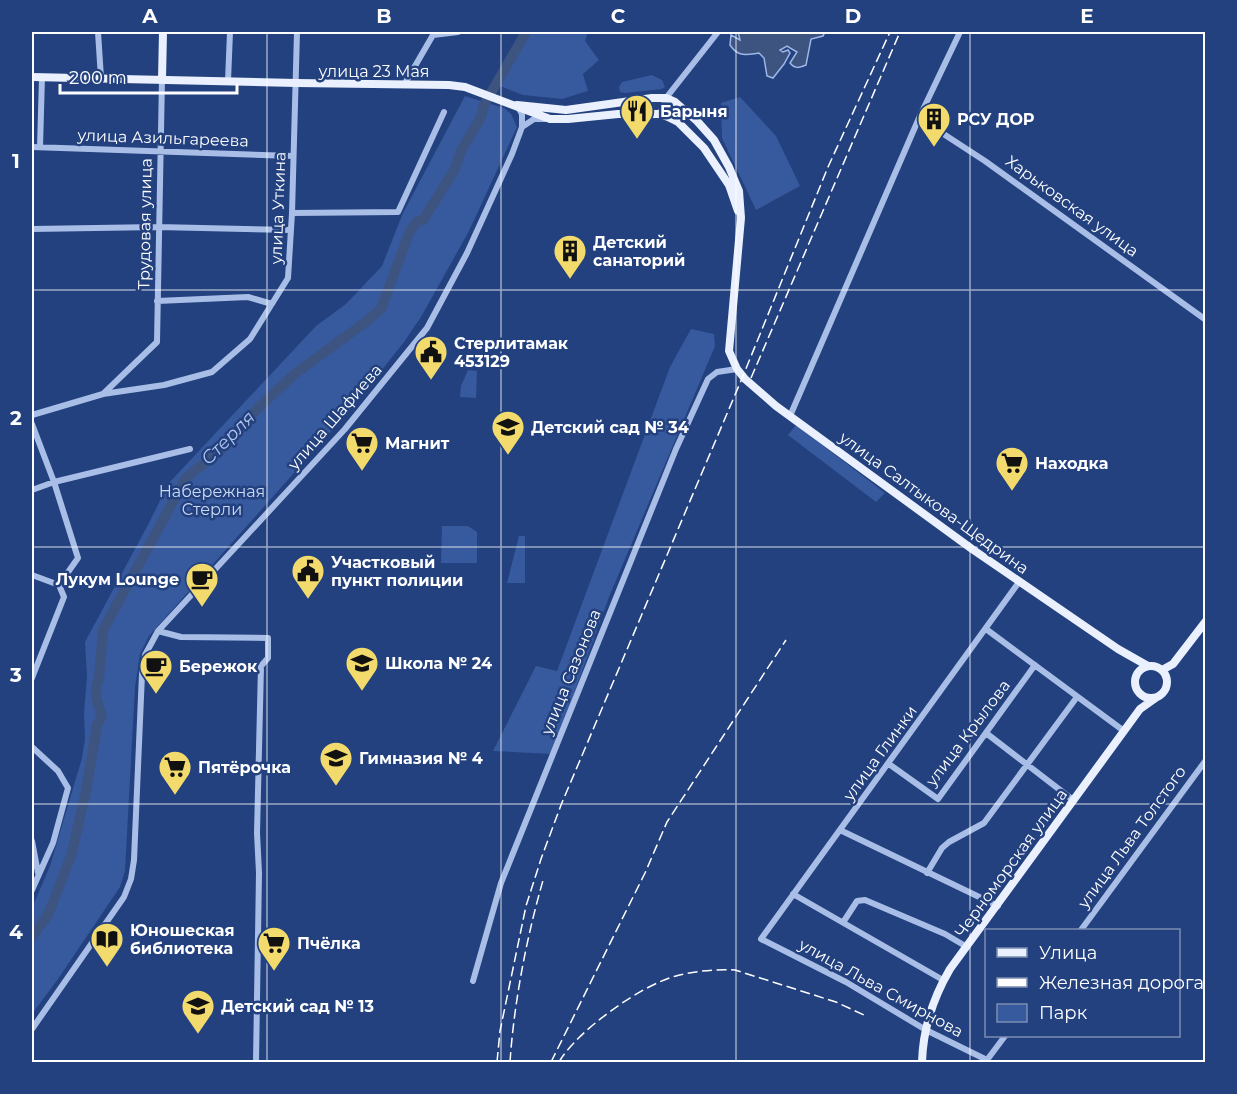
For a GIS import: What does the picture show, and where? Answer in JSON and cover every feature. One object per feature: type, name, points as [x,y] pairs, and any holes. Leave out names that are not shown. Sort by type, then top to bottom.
[{"type":"main road","name":"Трудовая улица","points":[[162,79],[163,32]]},
{"type":"main road","name":"улица 23 Мая","points":[[32,77],[296,84],[449,85],[465,87],[517,105]]},
{"type":"main road","points":[[517,105],[566,110],[666,98],[675,102],[697,121],[714,140],[739,191],[741,218],[729,342],[729,351],[737,369]]},
{"type":"main road","points":[[517,105],[550,119],[618,114],[660,114],[678,122],[704,148],[729,185],[741,218]]},
{"type":"main road","name":"улица Салтыкова-Щедрина","points":[[737,369],[776,406],[1019,582],[1132,659],[1148,666]]},
{"type":"main road","points":[[1139,692],[1147,697],[1157,696],[1165,690],[1173,664],[1206,621]]},
{"type":"main road","points":[[1132,659],[1137,674],[1135,683],[1139,692],[1140,709]]},
{"type":"main road","points":[[1162,670],[1173,664]]},
{"type":"main road","points":[[1137,674],[1148,666],[1153,666],[1166,674],[1167,685]]},
{"type":"main road","name":"Черноморская улица","points":[[922,1062],[926,1030],[934,1000],[943,981],[1140,709],[1157,696]]},
{"type":"street","points":[[98,32],[101,78]]},
{"type":"street","points":[[228,81],[230,32]]},
{"type":"street","name":"улица Уткина","points":[[32,415],[103,394],[164,385],[212,372],[250,339],[288,278],[297,32]]},
{"type":"street","points":[[404,85],[433,33],[458,32]]},
{"type":"street","points":[[660,114],[666,98],[718,32]]},
{"type":"street","points":[[790,416],[919,118],[960,32]]},
{"type":"street","points":[[40,147],[42,77]]},
{"type":"street","name":"Трудовая улица","points":[[103,394],[157,342],[162,79]]},
{"type":"street","points":[[517,105],[522,114],[522,127]]},
{"type":"street","points":[[566,110],[565,115],[568,119]]},
{"type":"street","points":[[292,213],[398,212],[444,112]]},
{"type":"street","name":"Харьковская улица","points":[[919,118],[995,167],[1206,320]]},
{"type":"street","points":[[522,127],[534,119],[550,119]]},
{"type":"street","name":"улица Шафиева","points":[[32,1029],[124,897],[131,879],[135,842],[142,674],[145,655],[158,631],[341,434],[427,327],[467,253],[522,127]]},
{"type":"street","name":"улица Азильгареева","points":[[32,147],[293,156]]},
{"type":"street","points":[[32,229],[158,226],[291,230]]},
{"type":"street","points":[[157,301],[248,297],[272,304]]},
{"type":"street","name":"улица Сазонова","points":[[473,981],[501,884],[672,460],[708,379],[717,372],[737,369]]},
{"type":"street","points":[[32,424],[54,482],[78,558],[59,585]]},
{"type":"street","points":[[32,490],[54,482],[190,449]]},
{"type":"street","points":[[32,575],[59,585],[64,597],[32,678]]},
{"type":"street","name":"улица Глинки","points":[[762,939],[1019,582]]},
{"type":"street","points":[[986,629],[1124,731]]},
{"type":"street","points":[[158,631],[181,637],[268,638],[268,658],[261,666],[257,833],[259,879],[256,1062]]},
{"type":"street","name":"улица Крылова","points":[[889,764],[938,799],[1035,665]]},
{"type":"street","points":[[927,873],[942,848],[984,823],[1077,697]]},
{"type":"street","points":[[986,733],[1073,800]]},
{"type":"street","points":[[32,747],[58,771],[68,788],[53,843],[32,890]]},
{"type":"street","name":"улица Льва Толстого","points":[[1082,929],[1206,760]]},
{"type":"street","points":[[840,830],[998,906]]},
{"type":"street","points":[[32,841],[38,873]]},
{"type":"street","points":[[794,894],[844,921],[943,981]]},
{"type":"street","points":[[844,921],[857,901],[865,900],[945,934],[967,946]]},
{"type":"street","name":"улица Льва Смирнова","points":[[762,939],[846,982],[926,1030],[987,1060],[1004,1037]]},
{"type":"green space","points":[[530,32],[588,32],[585,41],[599,60],[583,74],[588,91],[562,99],[523,95],[500,86]]},
{"type":"green space","points":[[652,75],[662,80],[665,87],[620,92],[619,87],[622,82]]},
{"type":"green space","name":"Набережная Стерли","points":[[465,96],[504,108],[511,114],[517,127],[469,231],[421,317],[404,342],[351,409],[149,636],[140,654],[135,687],[125,871],[120,887],[32,1014],[32,908],[50,866],[82,758],[85,739],[87,676],[85,642],[168,484],[316,326],[346,304],[382,266],[403,213]]},
{"type":"green space","points":[[740,97],[776,136],[800,186],[756,210],[722,138],[721,103]]},
{"type":"green space","points":[[691,329],[714,334],[715,346],[609,597],[552,754],[493,751],[536,666],[557,671],[670,367]]},
{"type":"green space","points":[[468,370],[477,371],[476,398],[460,397],[461,386]]},
{"type":"green space","points":[[796,425],[885,493],[876,502],[788,435]]},
{"type":"green space","points":[[442,526],[468,526],[477,532],[477,563],[441,563]]},
{"type":"green space","points":[[519,536],[525,536],[525,583],[507,583]]},
{"type":"shaded area","points":[[738,32],[825,32],[823,36],[811,39],[804,66],[795,67],[790,63],[797,52],[787,46],[780,50],[783,52],[788,50],[790,53],[773,78],[767,76],[764,58],[759,53],[742,54],[736,52],[730,45],[731,35],[740,40]]},
{"type":"waterway","name":"Стерля","points":[[32,937],[48,915],[71,856],[86,791],[97,725],[102,716],[96,693],[103,630],[186,478],[222,449],[259,407],[296,373],[381,309],[410,231],[418,221],[423,220],[455,169],[461,151],[481,117],[484,105],[526,32]]},
{"type":"railway","points":[[497,1062],[500,1031],[526,906],[561,805],[743,376],[828,167],[890,32]]},
{"type":"railway","points":[[751,378],[900,32]]},
{"type":"railway","points":[[551,1062],[645,873],[667,822],[786,640]]},
{"type":"railway","points":[[510,1062],[522,969],[544,877]]},
{"type":"railway","points":[[559,1062],[580,1037],[628,999],[662,981],[698,972],[735,970],[836,1002],[866,1016]]},
{"type":"place","name":"Барыня","points":[[637,140]]},
{"type":"place","name":"РСУ ДОР","points":[[934,148]]},
{"type":"place","name":"Детский санаторий","points":[[570,280]]},
{"type":"place","name":"Стерлитамак 453129","points":[[431,381]]},
{"type":"place","name":"Детский сад № 34","points":[[508,456]]},
{"type":"place","name":"Магнит","points":[[362,472]]},
{"type":"place","name":"Находка","points":[[1012,492]]},
{"type":"place","name":"Участковый пункт полиции","points":[[308,600]]},
{"type":"place","name":"Лукум Lounge","points":[[202,608]]},
{"type":"place","name":"Школа № 24","points":[[362,692]]},
{"type":"place","name":"Бережок","points":[[156,695]]},
{"type":"place","name":"Гимназия № 4","points":[[336,787]]},
{"type":"place","name":"Пятёрочка","points":[[175,796]]},
{"type":"place","name":"Юношеская библиотека","points":[[107,968]]},
{"type":"place","name":"Пчёлка","points":[[274,972]]},
{"type":"place","name":"Детский сад № 13","points":[[198,1035]]}]
